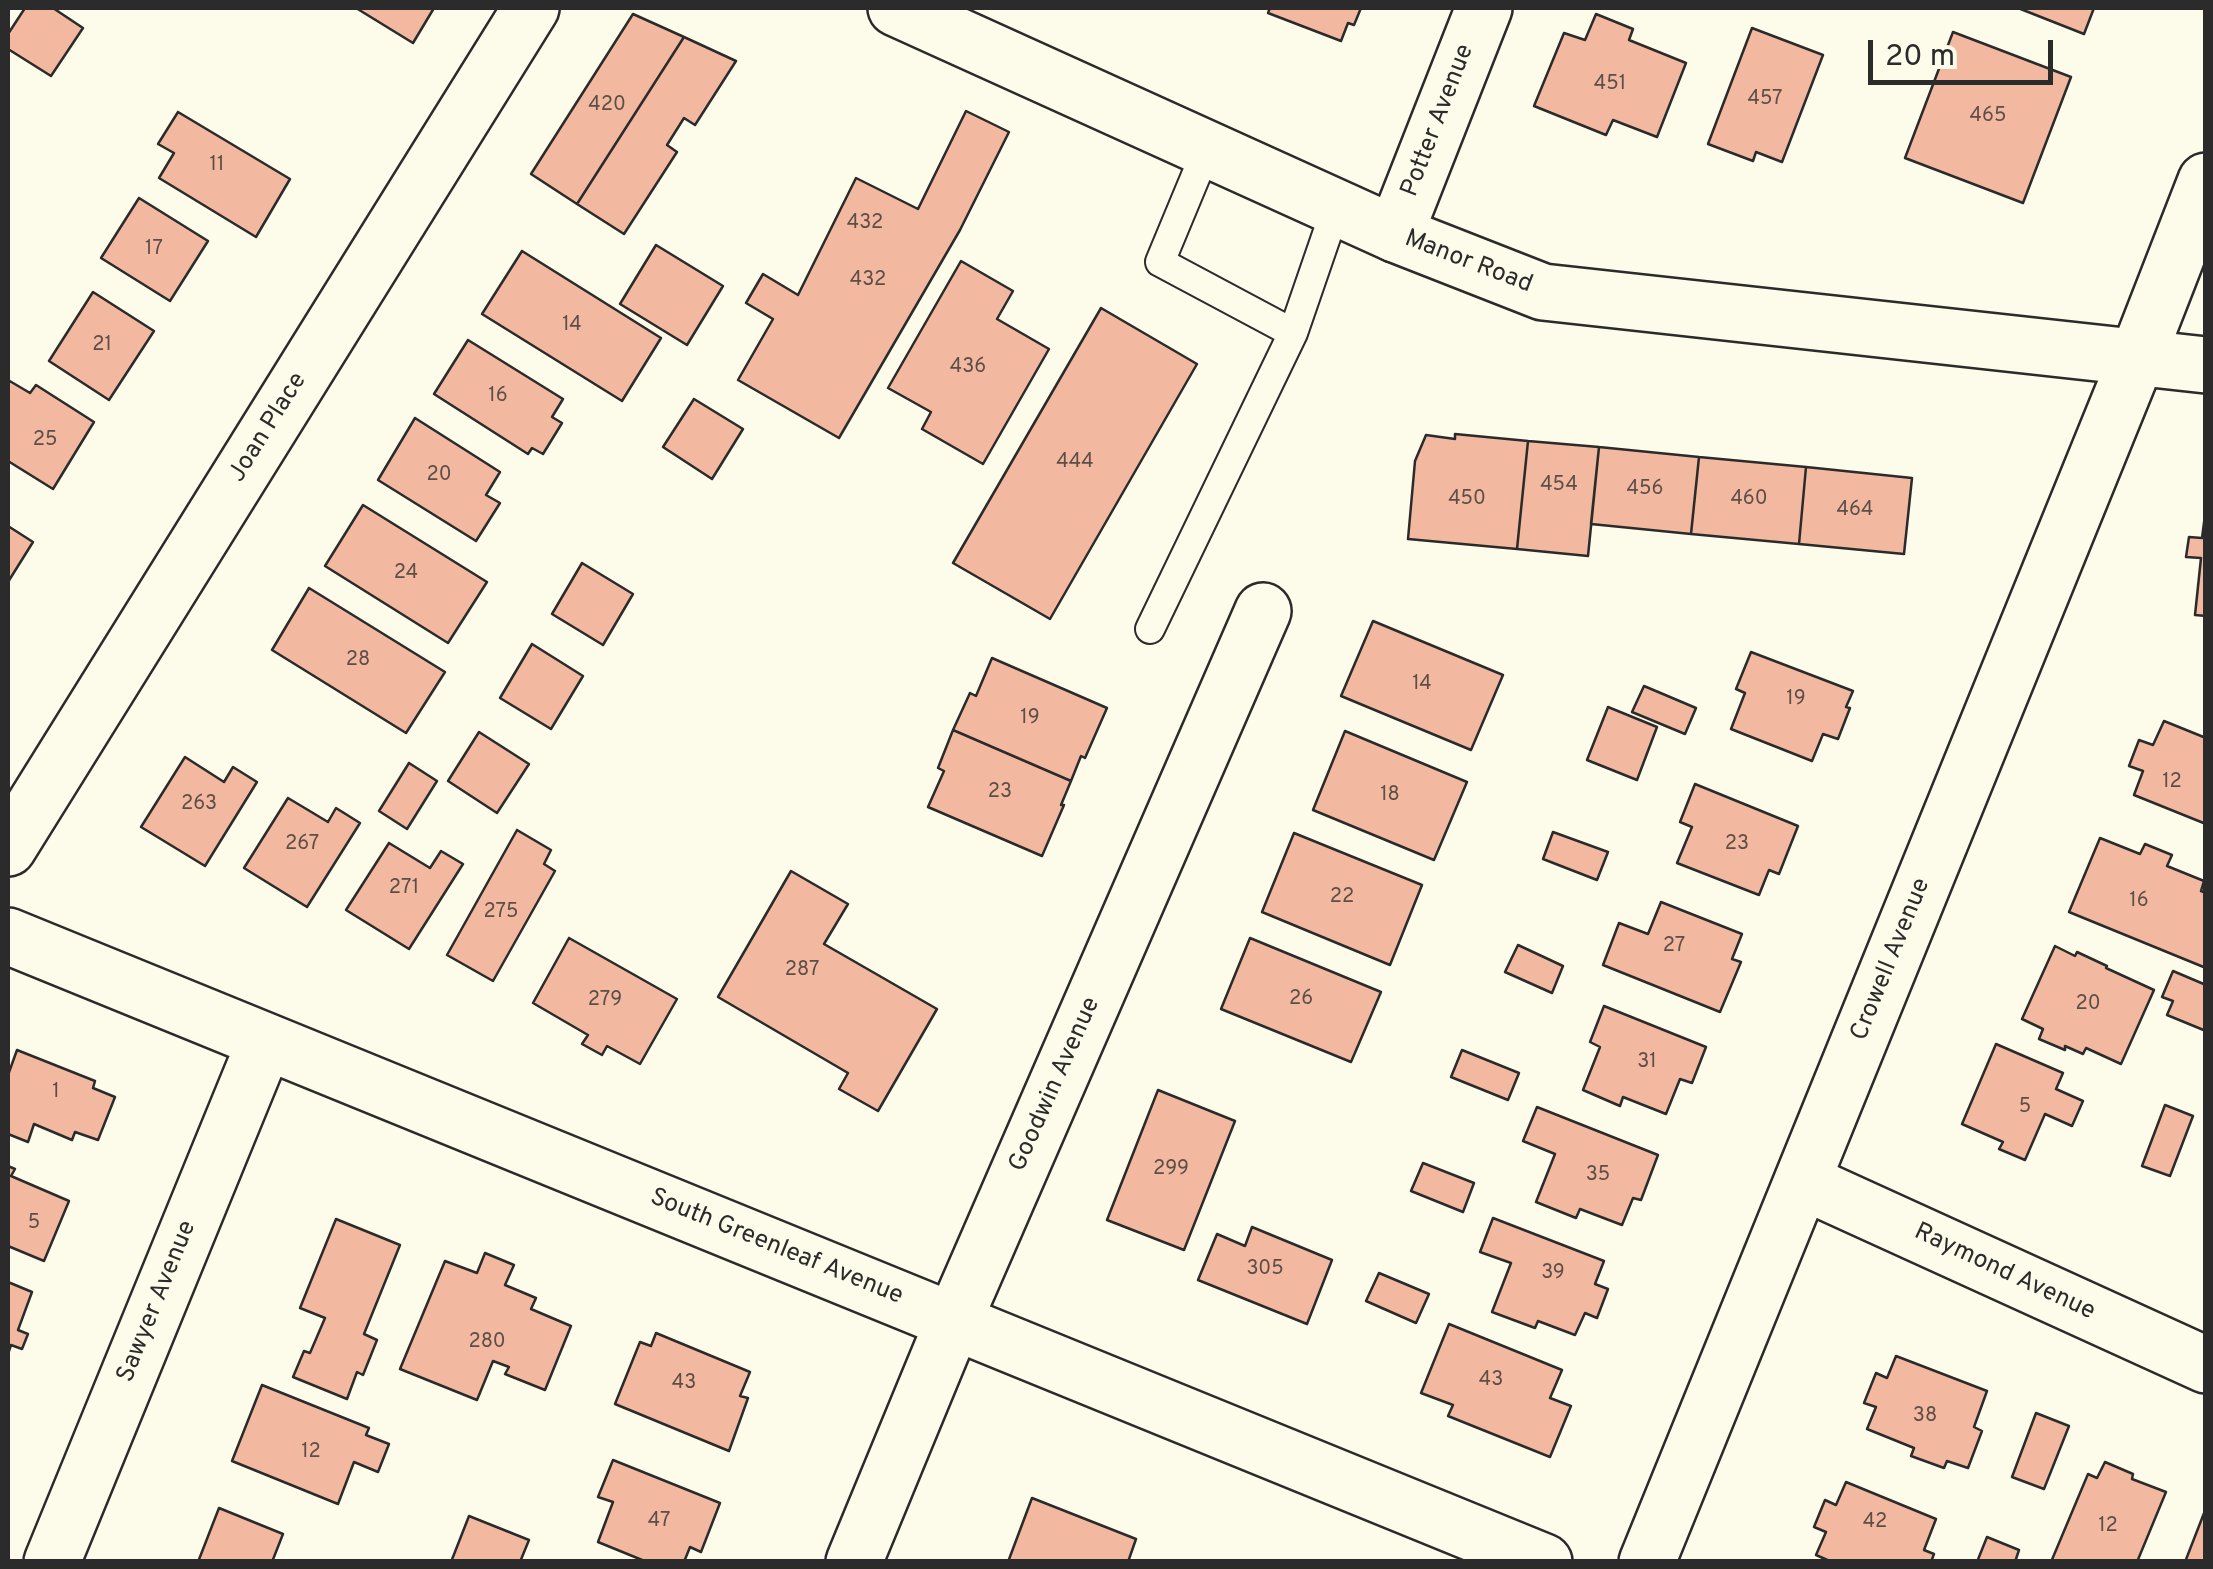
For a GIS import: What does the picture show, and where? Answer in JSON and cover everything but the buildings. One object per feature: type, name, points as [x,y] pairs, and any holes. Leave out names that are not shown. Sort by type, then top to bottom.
[{"type":"street","name":"Joan Place","points":[[8,848],[531,8]]},
{"type":"street","name":"Manor Road","points":[[896,8],[1394,234],[1543,292],[2206,365]]},
{"type":"street","name":"Potter Avenue","points":[[1394,234],[1484,8]]},
{"type":"street","name":"Crowell Avenue","points":[[1647,1562],[2206,181]]},
{"type":"street","name":"Goodwin Avenue","points":[[854,1562],[954,1320],[1264,610]]},
{"type":"street","name":"South Greenleaf Avenue","points":[[8,936],[1544,1562]]},
{"type":"street","name":"Sawyer Avenue","points":[[52,1562],[265,1042]]},
{"type":"street","name":"Raymond Avenue","points":[[1802,1181],[2206,1366]]},
{"type":"lane","points":[[1208,149],[1160,262],[1293,334]]},
{"type":"lane","points":[[1150,629],[1293,334],[1336,208]]}]
